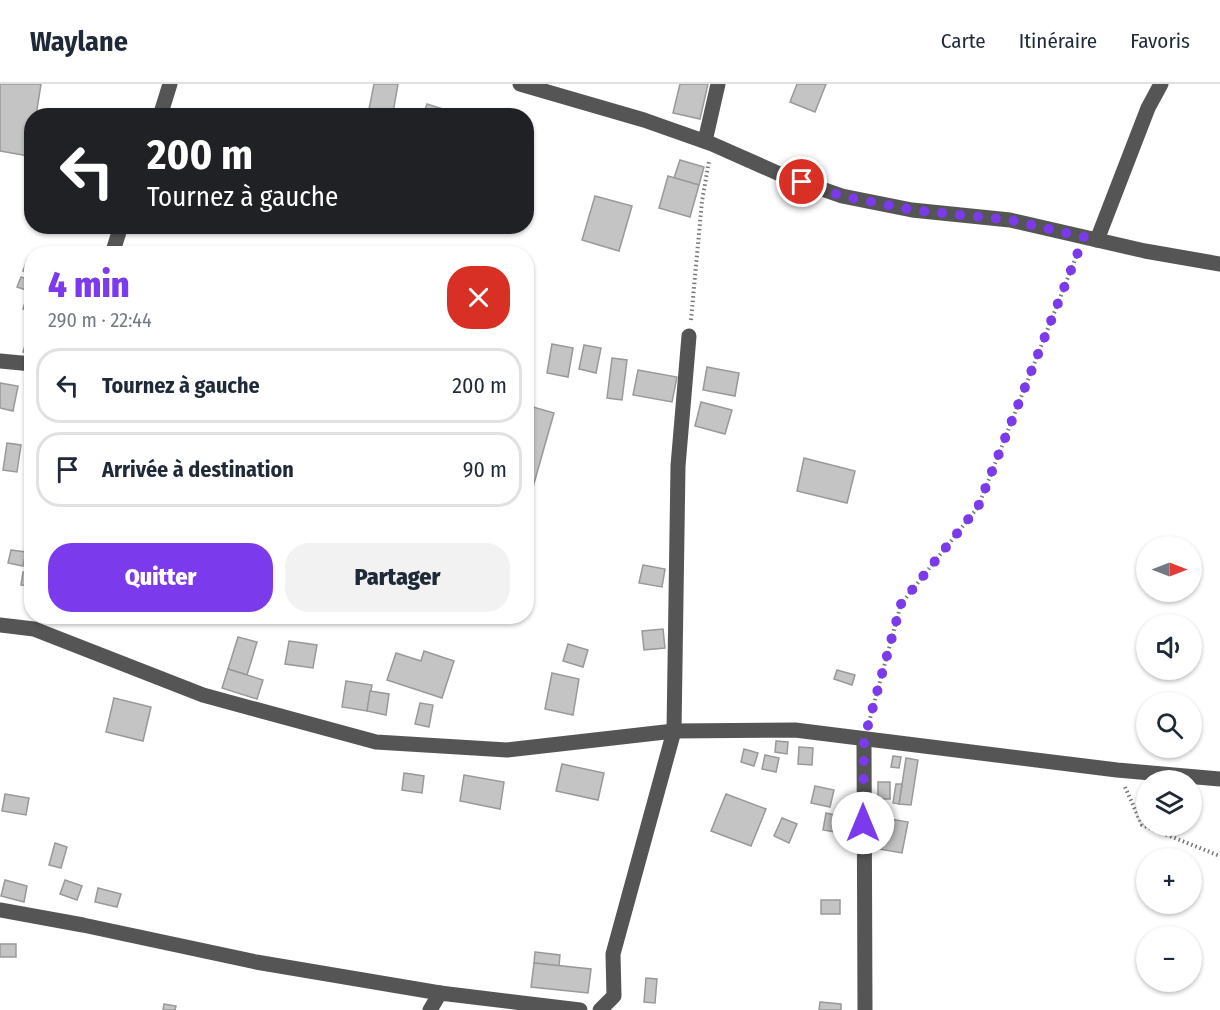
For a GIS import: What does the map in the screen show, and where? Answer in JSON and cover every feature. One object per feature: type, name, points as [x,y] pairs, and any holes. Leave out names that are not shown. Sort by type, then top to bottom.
[{"type":"street","points":[[163,108],[171,84]]},
{"type":"street","points":[[520,84],[644,120],[709,142],[782,175],[842,196],[912,210],[1010,220],[1145,251],[1220,264]]},
{"type":"street","points":[[709,142],[718,84]]},
{"type":"street","points":[[1091,238],[1148,108],[1161,84]]},
{"type":"street","points":[[600,1010],[614,996],[613,954],[674,731],[678,466],[689,336]]},
{"type":"street","points":[[0,361],[24,363]]},
{"type":"street","points":[[0,625],[34,629],[203,695],[376,742],[507,750],[674,731],[795,730],[1117,770],[1220,779]]},
{"type":"street","points":[[864,740],[865,1010]]},
{"type":"street","points":[[0,910],[83,925],[256,962],[440,993],[580,1010]]},
{"type":"street","points":[[430,1010],[440,993]]},
{"type":"path","points":[[689,336],[709,142]]},
{"type":"path","points":[[864,740],[901,604],[978,507],[1091,238]]},
{"type":"path","points":[[1117,770],[1142,825],[1220,856]]},
{"type":"building","points":[[0,84],[41,84],[37,108],[24,108],[24,155],[0,151]]},
{"type":"building","points":[[374,84],[398,84],[394,108],[369,108]]},
{"type":"building","points":[[680,84],[708,84],[700,119],[673,113]]},
{"type":"building","points":[[797,84],[826,84],[815,112],[790,102]]},
{"type":"building","points":[[427,104],[440,108],[426,108]]},
{"type":"building","points":[[680,160],[704,167],[699,185],[674,178]]},
{"type":"building","points":[[668,176],[699,185],[690,217],[659,208]]},
{"type":"building","points":[[595,196],[632,206],[619,251],[582,240]]},
{"type":"building","points":[[21,277],[24,278],[24,289],[17,287]]},
{"type":"building","points":[[552,344],[573,348],[568,377],[547,373]]},
{"type":"building","points":[[584,345],[601,348],[596,373],[579,369]]},
{"type":"building","points":[[612,358],[627,360],[622,400],[607,398]]},
{"type":"building","points":[[707,367],[739,373],[735,396],[703,390]]},
{"type":"building","points":[[638,370],[677,377],[672,402],[633,395]]},
{"type":"building","points":[[0,383],[18,386],[13,411],[0,408]]},
{"type":"building","points":[[701,402],[732,410],[725,434],[695,426]]},
{"type":"building","points":[[534,407],[554,413],[534,483]]},
{"type":"building","points":[[7,443],[21,445],[17,472],[3,470]]},
{"type":"building","points":[[804,458],[855,471],[847,503],[797,491]]},
{"type":"building","points":[[11,550],[24,552],[23,566],[8,563]]},
{"type":"building","points":[[643,565],[665,569],[662,587],[639,583]]},
{"type":"building","points":[[23,572],[24,572],[24,585],[21,585]]},
{"type":"building","points":[[663,629],[665,648],[644,650],[642,631]]},
{"type":"building","points":[[238,637],[257,642],[247,675],[228,669]]},
{"type":"building","points":[[289,641],[317,645],[313,668],[285,664]]},
{"type":"building","points":[[568,644],[588,650],[583,667],[563,661]]},
{"type":"building","points":[[424,651],[454,661],[442,698],[387,680],[396,653],[421,661]]},
{"type":"building","points":[[228,669],[263,680],[257,699],[222,688]]},
{"type":"building","points":[[837,670],[855,675],[852,685],[834,679]]},
{"type":"building","points":[[552,673],[579,679],[573,715],[545,709]]},
{"type":"building","points":[[346,681],[372,685],[367,711],[342,707]]},
{"type":"building","points":[[370,691],[389,694],[386,715],[367,711]]},
{"type":"building","points":[[114,698],[151,707],[143,741],[106,732]]},
{"type":"building","points":[[420,703],[433,705],[429,727],[415,724]]},
{"type":"building","points":[[776,741],[788,742],[787,754],[775,752]]},
{"type":"building","points":[[799,747],[813,748],[812,765],[798,764]]},
{"type":"building","points":[[744,749],[758,753],[754,766],[741,762]]},
{"type":"building","points":[[765,755],[779,758],[776,772],[762,769]]},
{"type":"building","points":[[893,756],[901,757],[899,768],[891,767]]},
{"type":"building","points":[[906,758],[918,760],[911,805],[899,804]]},
{"type":"building","points":[[562,764],[604,773],[598,800],[556,791]]},
{"type":"building","points":[[404,773],[424,776],[422,793],[402,790]]},
{"type":"building","points":[[464,775],[504,782],[500,809],[460,801]]},
{"type":"building","points":[[878,782],[890,782],[890,799],[878,799]]},
{"type":"building","points":[[896,784],[902,784],[899,804],[893,803]]},
{"type":"building","points":[[815,786],[834,790],[830,807],[811,803]]},
{"type":"building","points":[[5,794],[29,798],[26,815],[2,811]]},
{"type":"building","points":[[726,794],[766,809],[751,846],[711,831]]},
{"type":"building","points":[[826,813],[848,818],[846,834],[823,830]]},
{"type":"building","points":[[879,817],[908,822],[902,853],[873,848]]},
{"type":"building","points":[[782,818],[797,824],[789,843],[774,836]]},
{"type":"building","points":[[55,843],[67,847],[61,868],[49,865]]},
{"type":"building","points":[[5,880],[27,886],[24,902],[1,896]]},
{"type":"building","points":[[65,880],[82,886],[77,900],[60,894]]},
{"type":"building","points":[[98,888],[121,894],[117,907],[95,902]]},
{"type":"building","points":[[821,900],[840,900],[840,914],[821,914]]},
{"type":"building","points":[[0,944],[16,944],[16,957],[0,957]]},
{"type":"building","points":[[535,952],[560,955],[559,966],[534,963]]},
{"type":"building","points":[[534,963],[591,969],[588,993],[531,987]]},
{"type":"building","points":[[646,978],[657,979],[655,1003],[644,1002]]},
{"type":"building","points":[[820,1002],[841,1004],[841,1010],[819,1010]]},
{"type":"building","points":[[164,1004],[176,1006],[175,1010],[163,1010]]},
{"type":"route","points":[[802,182],[842,196],[912,210],[1010,220],[1084,237],[978,507],[901,604],[864,740],[863,823]]}]
